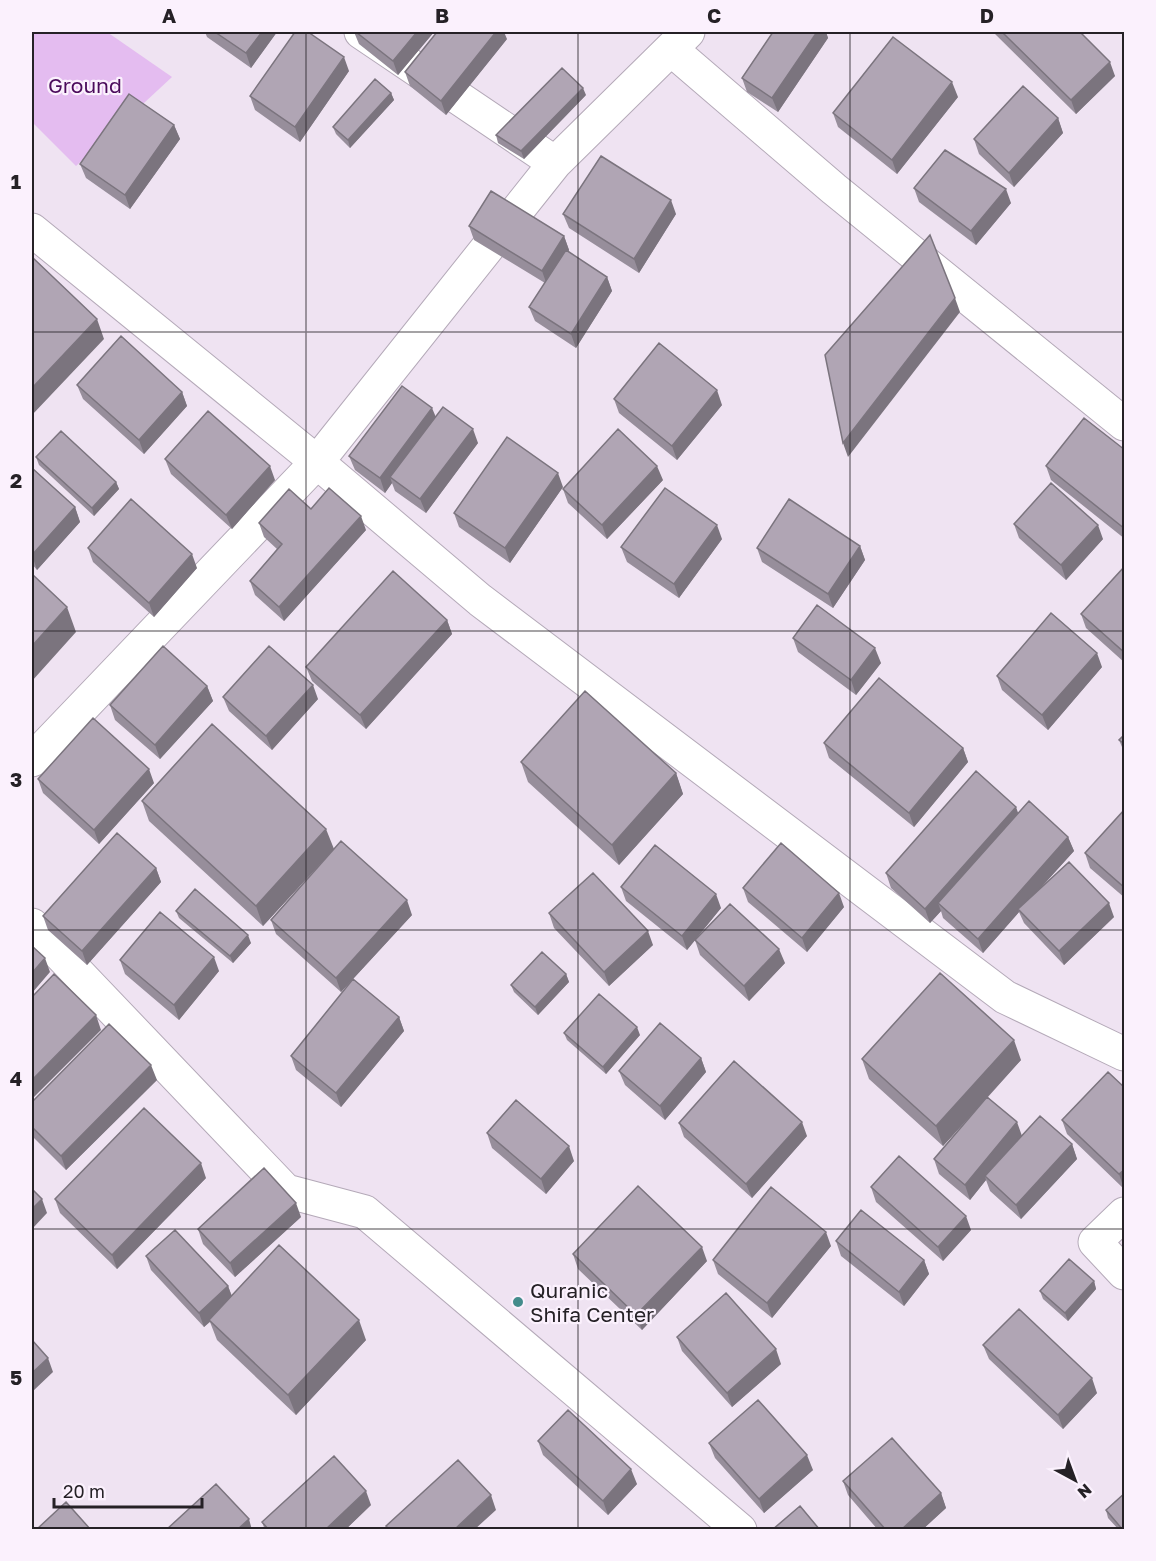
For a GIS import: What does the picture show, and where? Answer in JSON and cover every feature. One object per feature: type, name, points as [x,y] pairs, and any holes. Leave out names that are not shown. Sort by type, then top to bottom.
[{"type":"street","points":[[361,32],[555,163]]},
{"type":"street","points":[[32,760],[317,462],[555,163],[680,41],[834,189],[1125,424]]},
{"type":"street","points":[[32,230],[317,462],[480,600],[1005,997],[1125,1054]]},
{"type":"street","points":[[32,925],[286,1191],[365,1212],[740,1530]]},
{"type":"street","points":[[1125,1214],[1095,1242],[1125,1273]]},
{"type":"green space","name":"Ground","points":[[32,32],[107,32],[172,77],[76,166],[32,122]]},
{"type":"building","points":[[215,32],[262,32],[246,53]]},
{"type":"building","points":[[295,32],[308,32],[344,57],[295,127],[250,96]]},
{"type":"building","points":[[356,32],[417,32],[393,61]]},
{"type":"building","points":[[437,32],[496,32],[441,101],[405,72]]},
{"type":"building","points":[[773,32],[817,32],[772,98],[742,78]]},
{"type":"building","points":[[1002,32],[1080,32],[1110,62],[1071,100]]},
{"type":"building","points":[[893,37],[952,82],[892,160],[833,113]]},
{"type":"building","points":[[562,68],[583,88],[521,151],[496,135]]},
{"type":"building","points":[[375,79],[391,93],[348,140],[333,127]]},
{"type":"building","points":[[1023,86],[1058,118],[1009,173],[974,139]]},
{"type":"building","points":[[129,94],[174,125],[125,195],[80,164]]},
{"type":"building","points":[[945,150],[1006,189],[971,231],[914,188]]},
{"type":"building","points":[[601,156],[671,200],[634,259],[563,214]]},
{"type":"building","points":[[491,191],[564,236],[542,271],[469,226]]},
{"type":"building","points":[[930,235],[955,298],[843,443],[825,355]]},
{"type":"building","points":[[566,250],[607,277],[571,334],[529,307]]},
{"type":"building","points":[[32,257],[97,319],[32,388]]},
{"type":"building","points":[[121,336],[182,392],[139,440],[77,385]]},
{"type":"building","points":[[659,343],[717,390],[672,446],[614,399]]},
{"type":"building","points":[[402,386],[432,408],[380,478],[349,456]]},
{"type":"building","points":[[443,407],[473,429],[420,499],[390,477]]},
{"type":"building","points":[[208,411],[270,466],[226,515],[165,459]]},
{"type":"building","points":[[1084,418],[1125,450],[1125,529],[1046,466]]},
{"type":"building","points":[[618,429],[657,466],[602,525],[563,489]]},
{"type":"building","points":[[61,431],[116,482],[92,508],[36,457]]},
{"type":"building","points":[[507,437],[558,473],[505,548],[454,513]]},
{"type":"building","points":[[32,468],[75,507],[32,555]]},
{"type":"building","points":[[1051,483],[1098,525],[1061,565],[1014,524]]},
{"type":"building","points":[[329,488],[361,516],[279,607],[250,581],[282,544],[259,523],[289,489],[311,509]]},
{"type":"building","points":[[665,488],[717,525],[674,584],[621,547]]},
{"type":"building","points":[[131,499],[192,554],[149,603],[88,548]]},
{"type":"building","points":[[789,499],[860,546],[828,594],[757,548]]},
{"type":"building","points":[[1125,566],[1125,653],[1081,614]]},
{"type":"building","points":[[393,571],[447,620],[360,715],[306,667]]},
{"type":"building","points":[[32,574],[67,607],[32,646]]},
{"type":"building","points":[[817,605],[875,648],[851,680],[793,638]]},
{"type":"building","points":[[1051,613],[1097,653],[1042,715],[997,676]]},
{"type":"building","points":[[163,646],[207,686],[155,745],[110,705]]},
{"type":"building","points":[[269,646],[313,685],[266,736],[223,697]]},
{"type":"building","points":[[879,678],[963,748],[909,813],[824,743]]},
{"type":"building","points":[[585,691],[676,773],[612,845],[521,762]]},
{"type":"building","points":[[93,718],[149,769],[94,830],[38,779]]},
{"type":"building","points":[[212,724],[326,829],[256,906],[142,801]]},
{"type":"building","points":[[1125,734],[1125,744],[1119,740]]},
{"type":"building","points":[[976,771],[1016,807],[925,909],[886,873]]},
{"type":"building","points":[[1029,801],[1068,837],[978,939],[938,903]]},
{"type":"building","points":[[1125,809],[1125,888],[1085,853]]},
{"type":"building","points":[[117,833],[156,868],[82,951],[43,916]]},
{"type":"building","points":[[341,841],[407,900],[336,978],[271,920]]},
{"type":"building","points":[[781,843],[839,893],[802,938],[743,888]]},
{"type":"building","points":[[655,845],[716,894],[682,936],[621,887]]},
{"type":"building","points":[[1069,862],[1109,903],[1059,951],[1018,909]]},
{"type":"building","points":[[593,873],[648,931],[604,972],[549,913]]},
{"type":"building","points":[[195,889],[248,935],[230,956],[176,911]]},
{"type":"building","points":[[730,904],[779,949],[744,986],[695,940]]},
{"type":"building","points":[[160,912],[214,957],[174,1005],[120,960]]},
{"type":"building","points":[[32,946],[45,958],[32,973]]},
{"type":"building","points":[[542,952],[566,974],[535,1007],[511,985]]},
{"type":"building","points":[[940,973],[1014,1040],[936,1126],[862,1059]]},
{"type":"building","points":[[54,974],[96,1015],[32,1080],[32,997]]},
{"type":"building","points":[[353,979],[399,1017],[336,1093],[291,1056]]},
{"type":"building","points":[[599,994],[637,1027],[603,1067],[564,1033]]},
{"type":"building","points":[[660,1023],[701,1058],[660,1106],[619,1071]]},
{"type":"building","points":[[109,1024],[151,1065],[61,1156],[32,1127],[32,1102]]},
{"type":"building","points":[[734,1061],[802,1122],[746,1184],[679,1123]]},
{"type":"building","points":[[1108,1072],[1125,1088],[1125,1169],[1119,1174],[1062,1120]]},
{"type":"building","points":[[987,1097],[1017,1122],[965,1185],[934,1159]]},
{"type":"building","points":[[516,1100],[569,1146],[541,1179],[487,1133]]},
{"type":"building","points":[[144,1108],[201,1163],[112,1255],[55,1199]]},
{"type":"building","points":[[1040,1116],[1072,1144],[1016,1205],[985,1176]]},
{"type":"building","points":[[899,1156],[966,1216],[938,1247],[871,1187]]},
{"type":"building","points":[[264,1168],[296,1203],[230,1263],[198,1229]]},
{"type":"building","points":[[638,1186],[702,1247],[636,1315],[573,1254]]},
{"type":"building","points":[[771,1187],[826,1232],[767,1303],[713,1260]]},
{"type":"building","points":[[32,1189],[42,1199],[32,1209]]},
{"type":"building","points":[[861,1210],[924,1260],[899,1292],[836,1241]]},
{"type":"building","points":[[175,1230],[228,1286],[199,1313],[146,1256]]},
{"type":"building","points":[[279,1245],[359,1320],[288,1395],[209,1320]]},
{"type":"building","points":[[1069,1259],[1094,1281],[1065,1313],[1040,1291]]},
{"type":"building","points":[[726,1293],[776,1349],[727,1393],[677,1337]]},
{"type":"building","points":[[1019,1309],[1092,1378],[1058,1415],[983,1345]]},
{"type":"building","points":[[32,1340],[48,1358],[32,1373]]},
{"type":"building","points":[[758,1400],[807,1455],[759,1499],[709,1443]]},
{"type":"building","points":[[568,1410],[631,1469],[603,1501],[538,1441]]},
{"type":"building","points":[[892,1438],[941,1493],[901,1530],[886,1530],[843,1481]]},
{"type":"building","points":[[334,1456],[366,1491],[325,1530],[269,1530],[262,1522]]},
{"type":"building","points":[[458,1460],[491,1495],[454,1530],[390,1530],[386,1526]]},
{"type":"building","points":[[216,1484],[249,1519],[237,1530],[166,1530]]},
{"type":"building","points":[[1125,1493],[1125,1530],[1123,1530],[1106,1510]]},
{"type":"building","points":[[66,1502],[91,1530],[36,1530]]},
{"type":"building","points":[[800,1506],[820,1530],[772,1530]]},
{"type":"place","name":"Quranic Shifa Center","points":[[518,1302]]}]
